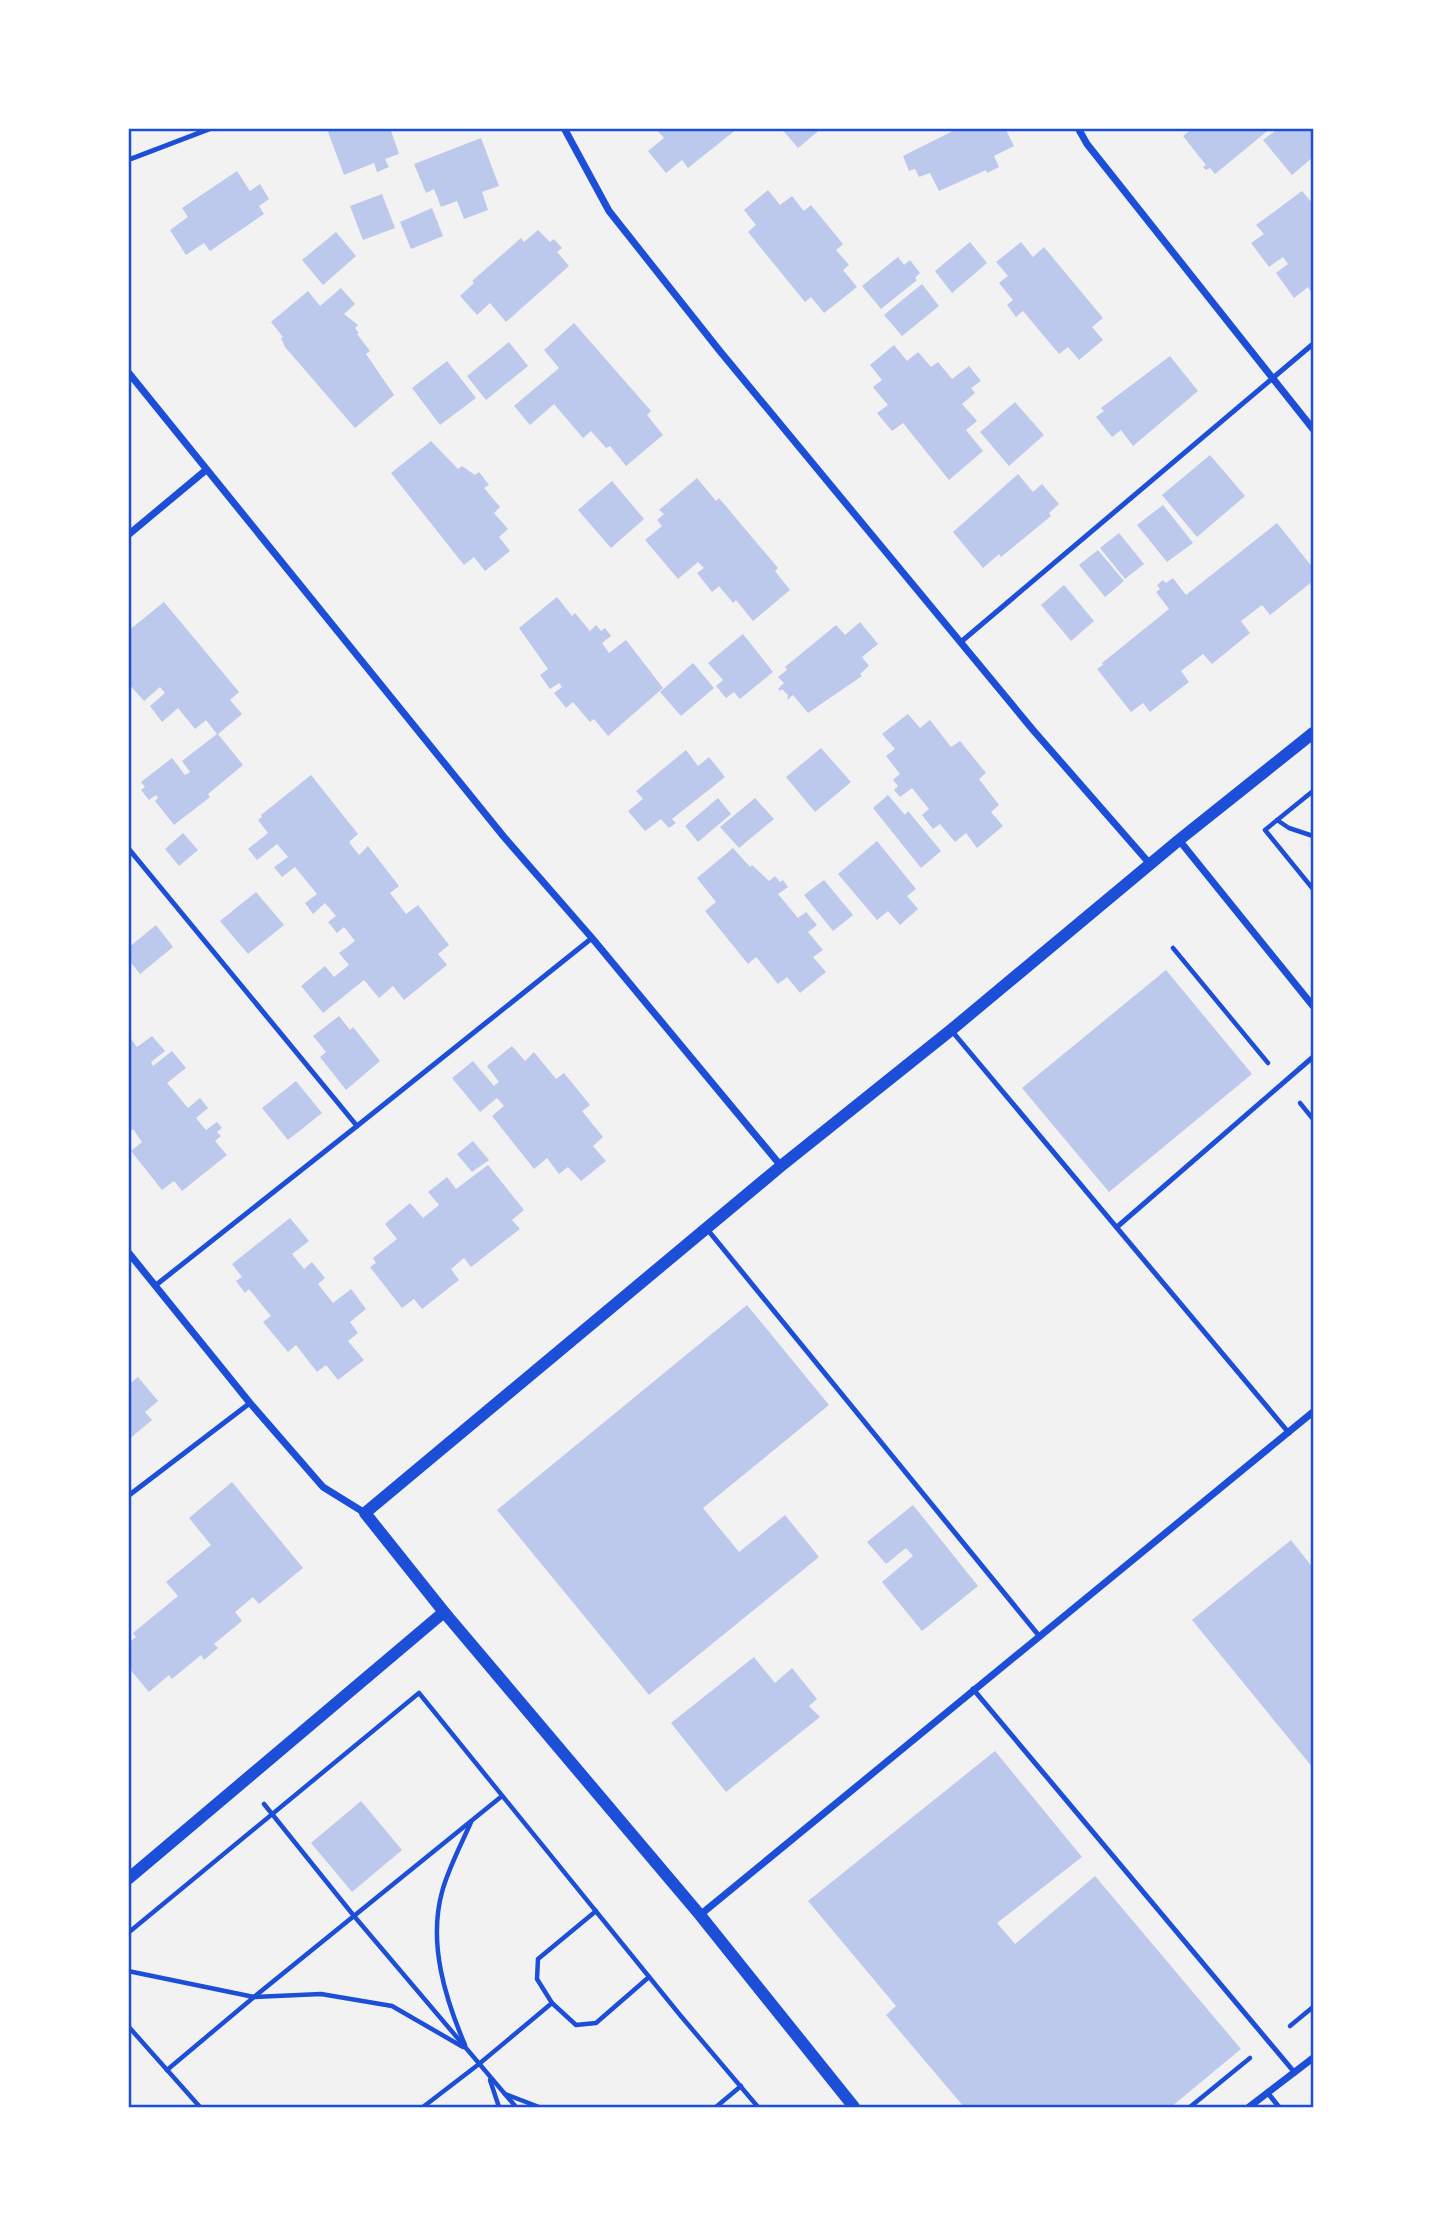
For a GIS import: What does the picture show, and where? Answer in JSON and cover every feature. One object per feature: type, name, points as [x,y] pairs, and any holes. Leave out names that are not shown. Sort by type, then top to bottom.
[{"type":"street","points":[[564,128],[609,211],[728,360],[1033,730],[1150,864]]},
{"type":"street","points":[[1078,128],[1087,144],[1313,429]]},
{"type":"street","points":[[128,372],[504,837],[592,938],[781,1166]]},
{"type":"street","points":[[128,535],[206,470]]},
{"type":"street","points":[[365,1513],[781,1166],[1313,733]]},
{"type":"street","points":[[1180,840],[1313,1006]]},
{"type":"street","points":[[128,1252],[250,1403],[323,1487],[365,1513],[444,1612],[700,1915],[855,2107]]},
{"type":"street","points":[[700,1915],[1313,1412]]},
{"type":"street","points":[[128,1879],[444,1612]]},
{"type":"street","points":[[1249,2107],[1313,2058]]},
{"type":"lane","points":[[128,160],[212,128]]},
{"type":"lane","points":[[962,641],[1313,344]]},
{"type":"lane","points":[[128,848],[357,1126]]},
{"type":"lane","points":[[156,1285],[592,938]]},
{"type":"lane","points":[[951,1030],[1289,1433]]},
{"type":"lane","points":[[1116,1227],[1313,1057]]},
{"type":"lane","points":[[707,1229],[1041,1637]]},
{"type":"lane","points":[[128,1496],[250,1403]]},
{"type":"lane","points":[[973,1689],[1295,2073]]},
{"type":"lane","points":[[1267,2092],[1279,2107]]},
{"type":"path","points":[[1313,791],[1265,830],[1313,889]]},
{"type":"path","points":[[1277,821],[1313,836]]},
{"type":"path","points":[[1173,948],[1313,1119]]},
{"type":"path","points":[[128,1933],[419,1693],[758,2107]]},
{"type":"path","points":[[246,1781],[354,1916],[516,2107]]},
{"type":"path","points":[[167,2070],[502,1796]]},
{"type":"path","points":[[466,2049],[452,2015],[443,1982],[436,1939],[442,1892],[471,1821]]},
{"type":"path","points":[[596,1910],[538,1959],[537,1979],[552,2003],[576,2025],[596,2023],[649,1977]]},
{"type":"path","points":[[128,1971],[254,1997],[321,1994],[392,2006],[466,2049]]},
{"type":"path","points":[[423,2107],[480,2064],[552,2003]]},
{"type":"path","points":[[128,2026],[200,2107]]},
{"type":"path","points":[[489,2076],[499,2107]]},
{"type":"path","points":[[716,2107],[740,2086]]},
{"type":"path","points":[[505,2094],[539,2107]]},
{"type":"building","points":[[390,128],[399,154],[385,159],[389,167],[377,172],[374,163],[344,175],[327,129]]},
{"type":"building","points":[[738,128],[688,168],[682,160],[666,173],[648,151],[664,138],[656,129]]},
{"type":"building","points":[[781,128],[822,128],[798,148]]},
{"type":"building","points":[[959,128],[1005,128],[1014,146],[994,156],[999,167],[939,191],[930,173],[919,177],[915,169],[909,171],[903,156]]},
{"type":"building","points":[[1193,128],[1271,128],[1215,174],[1210,168],[1206,170],[1203,167],[1206,165],[1183,136]]},
{"type":"building","points":[[1279,128],[1313,128],[1313,157],[1292,175],[1263,140]]},
{"type":"building","points":[[481,138],[499,186],[482,192],[488,210],[464,219],[457,201],[441,207],[434,189],[426,193],[414,164]]},
{"type":"building","points":[[237,171],[250,191],[260,184],[269,199],[259,206],[264,214],[210,251],[204,243],[186,255],[170,230],[188,217],[182,208]]},
{"type":"building","points":[[768,190],[780,205],[792,196],[804,211],[811,205],[843,244],[836,250],[849,265],[843,270],[857,287],[824,313],[811,297],[805,302],[748,232],[756,225],[744,210]]},
{"type":"building","points":[[1302,191],[1313,204],[1313,295],[1308,287],[1294,298],[1276,273],[1288,264],[1283,257],[1269,267],[1251,243],[1264,234],[1256,225]]},
{"type":"building","points":[[382,194],[395,228],[363,240],[350,206]]},
{"type":"building","points":[[432,208],[443,236],[411,249],[400,222]]},
{"type":"building","points":[[538,230],[550,242],[554,239],[562,248],[557,252],[569,266],[506,322],[490,303],[477,315],[460,296],[474,283],[472,281],[521,238],[524,242]]},
{"type":"building","points":[[336,232],[356,256],[323,285],[302,260]]},
{"type":"building","points":[[970,242],[987,263],[952,293],[935,271]]},
{"type":"building","points":[[1021,242],[1033,257],[1044,247],[1103,318],[1092,327],[1103,340],[1079,360],[1068,347],[1059,354],[1023,311],[1016,317],[1007,305],[1013,300],[999,283],[1008,276],[996,262]]},
{"type":"building","points":[[898,257],[904,265],[910,260],[920,273],[915,278],[917,280],[881,309],[862,286]]},
{"type":"building","points":[[922,284],[939,306],[902,336],[884,315]]},
{"type":"building","points":[[341,288],[355,304],[344,314],[358,325],[355,328],[359,333],[357,334],[370,351],[366,354],[394,395],[355,428],[285,347],[281,338],[283,337],[271,322],[308,291],[320,306]]},
{"type":"building","points":[[574,323],[651,411],[647,415],[663,435],[626,466],[610,446],[606,448],[591,431],[583,438],[554,404],[530,425],[514,406],[559,368],[544,350]]},
{"type":"building","points":[[509,342],[528,366],[486,400],[467,376]]},
{"type":"building","points":[[894,345],[907,361],[918,352],[931,367],[938,362],[952,379],[969,366],[981,381],[971,388],[975,393],[962,404],[977,421],[966,430],[983,451],[949,480],[903,423],[892,431],[877,413],[888,405],[873,387],[882,380],[870,365]]},
{"type":"building","points":[[1170,356],[1198,391],[1133,446],[1121,430],[1112,437],[1096,417],[1104,411],[1101,408]]},
{"type":"building","points":[[447,361],[476,398],[440,425],[412,388]]},
{"type":"building","points":[[1015,402],[1044,435],[1009,466],[980,432]]},
{"type":"building","points":[[431,441],[458,469],[462,466],[475,475],[479,472],[489,485],[484,488],[500,507],[494,513],[508,529],[499,537],[510,551],[485,571],[474,557],[464,565],[391,473]]},
{"type":"building","points":[[1210,455],[1245,496],[1197,537],[1162,495]]},
{"type":"building","points":[[1018,474],[1033,492],[1042,484],[1059,504],[1049,513],[1051,516],[1001,557],[999,554],[983,568],[953,532]]},
{"type":"building","points":[[697,478],[716,501],[719,498],[778,568],[775,571],[790,590],[753,621],[736,600],[733,603],[719,586],[712,592],[697,573],[704,568],[698,562],[678,579],[645,540],[662,526],[657,520],[664,514],[659,510]]},
{"type":"building","points":[[612,481],[644,519],[611,548],[578,510]]},
{"type":"building","points":[[1163,505],[1193,543],[1167,562],[1137,525]]},
{"type":"building","points":[[1277,523],[1313,568],[1313,581],[1270,615],[1262,605],[1241,621],[1250,633],[1212,664],[1203,654],[1181,671],[1189,682],[1150,712],[1143,703],[1131,712],[1097,669],[1169,609],[1156,592],[1160,589],[1157,585],[1163,580],[1166,583],[1173,578],[1186,595]]},
{"type":"building","points":[[1119,533],[1144,564],[1125,579],[1100,548]]},
{"type":"building","points":[[1098,550],[1124,581],[1105,597],[1079,565]]},
{"type":"building","points":[[1064,585],[1094,621],[1071,641],[1041,605]]},
{"type":"building","points":[[557,597],[572,616],[575,613],[590,631],[596,625],[601,631],[605,628],[611,636],[602,643],[609,653],[626,640],[663,688],[608,736],[594,719],[590,722],[573,702],[566,708],[554,693],[562,687],[559,683],[550,689],[540,675],[548,669],[519,628]]},
{"type":"building","points":[[164,602],[239,692],[230,700],[242,714],[218,734],[243,765],[208,794],[210,797],[174,825],[155,801],[158,798],[156,795],[149,800],[141,790],[145,787],[141,782],[172,758],[185,775],[190,772],[182,761],[217,734],[206,720],[195,729],[178,708],[162,722],[150,706],[165,693],[160,687],[144,701],[128,683],[128,631]]},
{"type":"building","points":[[860,622],[878,644],[862,657],[869,666],[860,674],[862,676],[808,713],[793,695],[787,700],[788,695],[778,689],[784,683],[778,677],[787,670],[785,667],[836,625],[845,635]]},
{"type":"building","points":[[743,634],[773,672],[740,699],[734,692],[726,698],[716,686],[723,680],[708,663]]},
{"type":"building","points":[[693,663],[714,688],[681,716],[660,692]]},
{"type":"building","points":[[908,714],[920,728],[930,720],[951,747],[960,741],[986,773],[979,779],[999,805],[991,812],[1003,826],[977,848],[966,833],[955,842],[940,824],[933,829],[922,815],[929,809],[912,788],[900,797],[894,790],[898,786],[893,780],[900,774],[886,756],[895,749],[882,734]]},
{"type":"building","points":[[821,748],[851,782],[815,812],[786,777]]},
{"type":"building","points":[[686,750],[698,766],[709,757],[725,777],[672,819],[676,823],[669,828],[661,819],[645,831],[628,811],[643,799],[636,791]]},
{"type":"building","points":[[311,775],[358,834],[349,842],[359,855],[368,846],[399,886],[390,893],[406,914],[418,905],[449,945],[438,954],[447,965],[404,1000],[393,986],[379,998],[364,980],[323,1013],[301,986],[325,966],[334,977],[349,965],[339,953],[355,941],[344,927],[337,933],[328,922],[336,916],[325,903],[313,914],[305,903],[317,894],[295,867],[282,877],[274,867],[288,857],[277,844],[257,860],[248,849],[268,833],[258,820],[261,815]]},
{"type":"building","points":[[888,795],[905,815],[908,811],[941,851],[921,868],[873,808]]},
{"type":"building","points":[[718,798],[731,814],[698,842],[685,826]]},
{"type":"building","points":[[755,798],[774,819],[739,848],[720,827]]},
{"type":"building","points":[[183,833],[198,850],[179,866],[165,849]]},
{"type":"building","points":[[877,841],[916,889],[907,896],[918,909],[900,925],[888,911],[877,920],[838,874]]},
{"type":"building","points":[[733,848],[750,867],[752,865],[769,881],[775,876],[780,882],[783,880],[788,887],[778,894],[798,918],[806,912],[817,925],[808,932],[823,950],[813,957],[826,972],[800,993],[787,977],[778,984],[756,957],[748,964],[705,911],[716,902],[697,878]]},
{"type":"building","points":[[824,880],[853,915],[833,931],[804,895]]},
{"type":"building","points":[[256,892],[284,925],[248,954],[220,921]]},
{"type":"building","points":[[156,925],[173,947],[140,974],[128,959],[128,948]]},
{"type":"building","points":[[1166,970],[1252,1074],[1109,1192],[1022,1088]]},
{"type":"building","points":[[339,1016],[350,1030],[353,1027],[380,1061],[346,1090],[320,1057],[326,1052],[313,1036]]},
{"type":"building","points":[[128,1035],[137,1047],[152,1036],[165,1051],[151,1062],[153,1066],[172,1051],[186,1068],[167,1083],[188,1108],[200,1098],[208,1108],[196,1118],[206,1130],[217,1122],[222,1128],[217,1132],[221,1136],[215,1141],[227,1155],[182,1191],[174,1181],[162,1190],[131,1151],[142,1142],[133,1129],[128,1133]]},
{"type":"building","points":[[512,1046],[525,1061],[534,1052],[556,1079],[564,1073],[590,1105],[582,1111],[603,1137],[593,1146],[606,1161],[581,1181],[568,1167],[559,1174],[547,1158],[534,1169],[492,1116],[504,1106],[497,1098],[480,1112],[452,1078],[473,1061],[494,1086],[499,1082],[487,1066]]},
{"type":"building","points":[[296,1081],[322,1113],[288,1140],[262,1108]]},
{"type":"building","points":[[473,1141],[489,1160],[472,1172],[457,1154]]},
{"type":"building","points":[[488,1165],[524,1210],[512,1220],[520,1229],[471,1267],[464,1258],[451,1269],[459,1280],[422,1309],[414,1299],[402,1308],[370,1267],[376,1263],[373,1258],[397,1239],[385,1224],[410,1203],[423,1218],[439,1205],[428,1192],[447,1177],[456,1189]]},
{"type":"building","points":[[290,1218],[309,1241],[292,1254],[304,1269],[312,1262],[325,1278],[318,1284],[333,1303],[351,1289],[366,1309],[350,1322],[358,1333],[348,1341],[364,1360],[338,1380],[326,1365],[317,1372],[296,1345],[288,1352],[263,1322],[271,1316],[249,1289],[245,1293],[236,1281],[242,1277],[232,1264]]},
{"type":"building","points":[[747,1305],[829,1405],[703,1508],[739,1552],[785,1515],[819,1557],[649,1695],[497,1510]]},
{"type":"building","points":[[138,1377],[158,1401],[145,1412],[152,1420],[128,1440],[128,1385]]},
{"type":"building","points":[[232,1482],[303,1568],[259,1604],[253,1597],[235,1612],[242,1621],[214,1644],[218,1648],[204,1660],[201,1655],[172,1679],[169,1675],[149,1692],[128,1667],[128,1643],[136,1637],[133,1633],[178,1596],[166,1582],[211,1545],[189,1518]]},
{"type":"building","points":[[913,1505],[978,1586],[922,1631],[882,1582],[913,1556],[906,1548],[886,1564],[867,1542]]},
{"type":"building","points":[[1291,1540],[1313,1568],[1313,1768],[1192,1620]]},
{"type":"building","points":[[754,1657],[775,1683],[792,1668],[817,1699],[809,1706],[820,1717],[726,1792],[671,1723]]},
{"type":"building","points":[[995,1751],[1082,1857],[997,1923],[1015,1944],[1095,1876],[1241,2049],[1171,2107],[964,2107],[886,2015],[896,2006],[808,1901]]},
{"type":"building","points":[[361,1801],[402,1850],[352,1892],[311,1843]]}]
